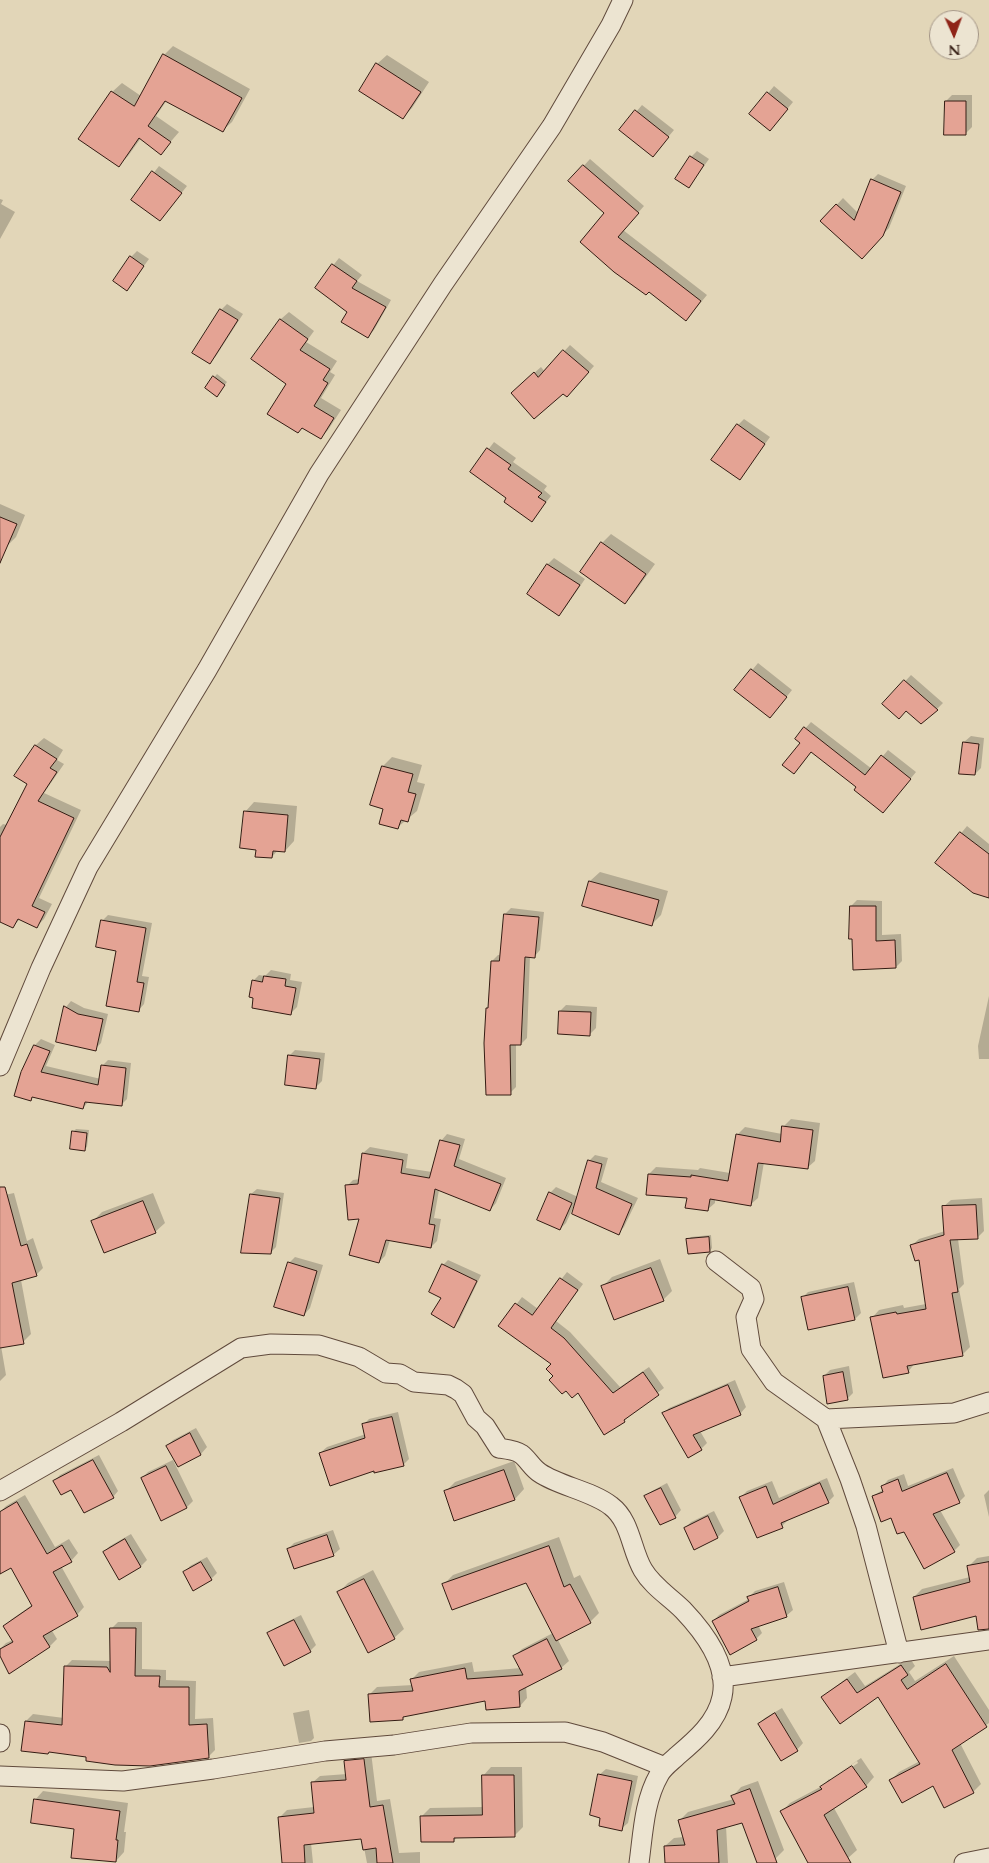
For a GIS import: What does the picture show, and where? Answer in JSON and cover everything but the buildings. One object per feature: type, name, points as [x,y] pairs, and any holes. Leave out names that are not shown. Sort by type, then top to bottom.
[{"type":"street","points":[[0,1066],[41,968],[88,867],[207,670],[319,474],[443,284],[552,126],[611,25],[623,0]]},
{"type":"street","points":[[716,1261],[750,1288],[754,1299],[746,1317],[751,1349],[774,1382],[826,1419],[866,1526],[899,1653]]},
{"type":"street","points":[[0,1491],[121,1422],[241,1348],[271,1344],[319,1345],[359,1357],[386,1373],[400,1374],[414,1382],[448,1385],[456,1389],[463,1394],[476,1418],[485,1426],[499,1448],[520,1453],[540,1473],[611,1506],[624,1522],[642,1570],[652,1584],[681,1609],[705,1637],[716,1658],[722,1677],[722,1696],[716,1714],[704,1731],[659,1774],[648,1805],[639,1863]]},
{"type":"street","points":[[826,1419],[954,1413],[989,1402]]},
{"type":"street","points":[[722,1677],[989,1640]]},
{"type":"street","points":[[0,1776],[123,1781],[325,1751],[394,1745],[471,1733],[565,1732],[603,1742],[665,1767]]},
{"type":"street","points":[[0,1734],[0,1742]]},
{"type":"street","points":[[964,1863],[989,1858]]}]
